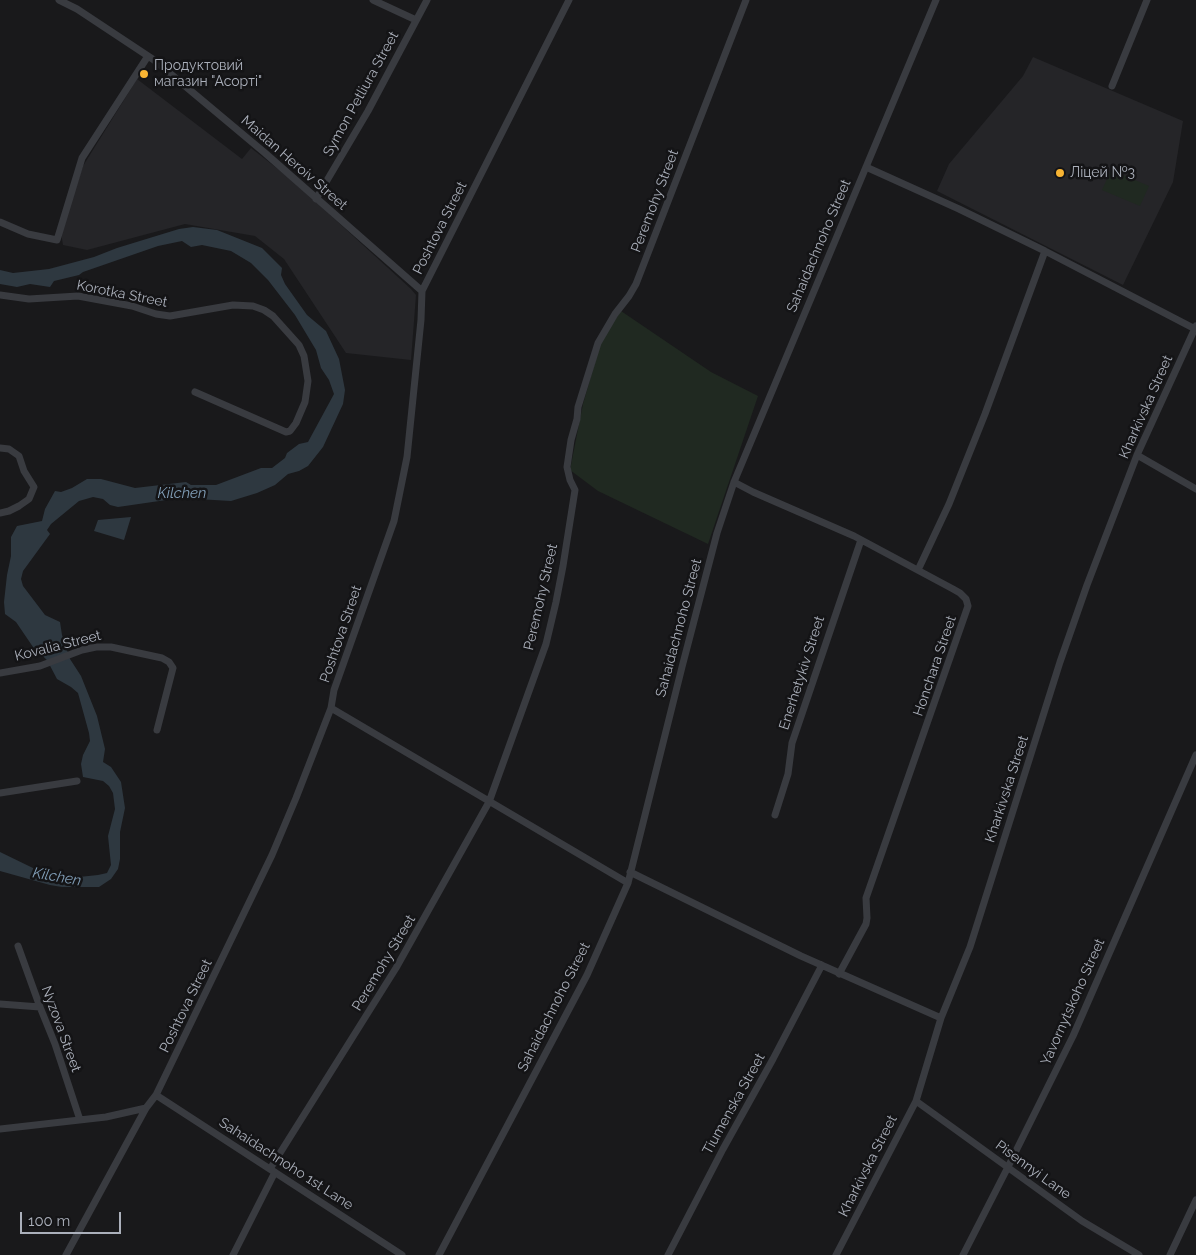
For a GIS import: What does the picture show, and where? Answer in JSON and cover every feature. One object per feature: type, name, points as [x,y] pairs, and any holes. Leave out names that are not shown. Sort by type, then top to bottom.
[{"type":"street","name":"Maidan Heroiv Street","points":[[59,0],[77,9],[148,56],[264,153],[422,291]]},
{"type":"street","points":[[373,0],[416,20]]},
{"type":"street","name":"Symon Petliura Street","points":[[316,199],[368,111],[427,0]]},
{"type":"street","name":"Poshtova Street","points":[[66,1255],[146,1108],[156,1095],[272,855],[296,798],[331,708],[334,690],[394,521],[407,457],[421,320],[422,291],[569,0]]},
{"type":"street","name":"Peremohy Street","points":[[233,1255],[273,1170],[396,968],[489,802],[546,644],[556,602],[575,490],[567,467],[571,440],[577,420],[578,407],[598,343],[614,314],[636,284],[746,0]]},
{"type":"street","name":"Sahaidachnoho Street","points":[[439,1255],[587,974],[628,883],[717,533],[734,482],[936,0]]},
{"type":"street","points":[[1112,86],[1147,0]]},
{"type":"street","points":[[0,222],[28,234],[57,240],[82,158],[148,56]]},
{"type":"street","points":[[866,167],[1046,251],[1195,328]]},
{"type":"street","points":[[734,482],[860,540],[918,570],[931,544],[970,450],[1046,251]]},
{"type":"street","name":"Korotka Street","points":[[0,295],[29,298],[78,296],[132,306],[156,314],[170,316],[233,305],[253,306],[273,316],[299,345],[304,356],[308,381],[305,402],[296,423],[290,431],[286,432],[195,392]]},
{"type":"street","name":"Kharkivska Street","points":[[836,1255],[916,1101],[940,1018],[970,946],[1060,662],[1087,585],[1137,455],[1195,328]]},
{"type":"street","points":[[0,448],[9,449],[19,456],[24,471],[34,487],[28,499],[19,506],[0,513]]},
{"type":"street","points":[[1137,455],[1196,489]]},
{"type":"street","name":"Enerhetykiv Street","points":[[776,815],[788,774],[792,743],[860,540]]},
{"type":"street","name":"Honchara Street","points":[[840,974],[866,924],[866,898],[965,620],[968,606],[966,599],[960,593],[918,570]]},
{"type":"street","name":"Kovalia Street","points":[[0,672],[40,666],[96,647],[111,646],[162,658],[169,662],[173,668],[157,730]]},
{"type":"street","points":[[331,708],[628,883]]},
{"type":"street","name":"Yavornytskoho Street","points":[[963,1255],[1073,1036],[1196,755]]},
{"type":"street","points":[[0,793],[77,781]]},
{"type":"street","points":[[630,872],[840,974],[940,1018]]},
{"type":"street","name":"Nyzova Street","points":[[18,946],[55,1044],[80,1120]]},
{"type":"street","name":"Tiumenska Street","points":[[668,1255],[822,965]]},
{"type":"street","points":[[0,1004],[40,1007]]},
{"type":"street","name":"Sahaidachnoho 1st Lane","points":[[156,1095],[402,1255]]},
{"type":"street","name":"Pisennyi Lane","points":[[916,1101],[1082,1221],[1139,1255]]},
{"type":"street","points":[[0,1129],[106,1117],[146,1108]]},
{"type":"street","points":[[1170,1255],[1196,1200]]},
{"type":"shaded area","name":"Ліцей №3","points":[[1033,57],[1183,121],[1173,182],[1123,285],[937,191],[949,164],[1023,76]]},
{"type":"shaded area","points":[[137,79],[242,159],[251,148],[292,180],[411,289],[416,295],[411,360],[346,353],[284,259],[255,236],[185,224],[87,250],[63,245],[61,233],[83,166]]},
{"type":"shaded area","points":[[1111,170],[1149,186],[1140,206],[1102,190]]},
{"type":"shaded area","points":[[621,311],[711,372],[758,396],[708,544],[598,491],[570,470],[583,404],[602,338]]},
{"type":"water","name":"Kilchen","points":[[193,227],[217,230],[262,248],[282,268],[281,275],[285,284],[307,315],[326,331],[339,359],[345,390],[343,404],[323,447],[308,466],[288,474],[275,485],[257,493],[231,501],[180,498],[118,507],[110,505],[103,499],[93,497],[79,501],[51,524],[47,530],[50,534],[23,571],[21,579],[23,586],[45,615],[60,622],[70,659],[81,676],[97,716],[105,749],[103,762],[111,767],[121,782],[125,808],[120,832],[120,859],[118,869],[111,879],[99,887],[62,887],[50,885],[0,871],[0,852],[35,869],[56,875],[79,877],[107,873],[111,865],[108,836],[115,809],[113,793],[109,786],[103,781],[83,777],[81,764],[90,741],[78,693],[57,679],[47,660],[33,647],[16,622],[5,614],[4,602],[11,556],[11,537],[17,526],[42,521],[45,509],[55,491],[61,492],[72,488],[87,479],[101,479],[135,488],[186,482],[191,485],[216,485],[261,468],[272,468],[299,444],[308,442],[334,394],[329,380],[321,368],[316,350],[295,315],[268,280],[251,263],[231,251],[202,245],[191,247],[182,241],[158,246],[79,275],[54,281],[50,287],[30,284],[17,287],[0,284],[0,270],[13,273],[49,269],[94,257],[179,229]]},
{"type":"water","points":[[131,517],[124,540],[94,531],[98,520]]},
{"type":"place","name":"Продуктовий магазин \"Асорті\"","points":[[144,74]]},
{"type":"place","name":"Ліцей №3","points":[[1060,173]]}]
